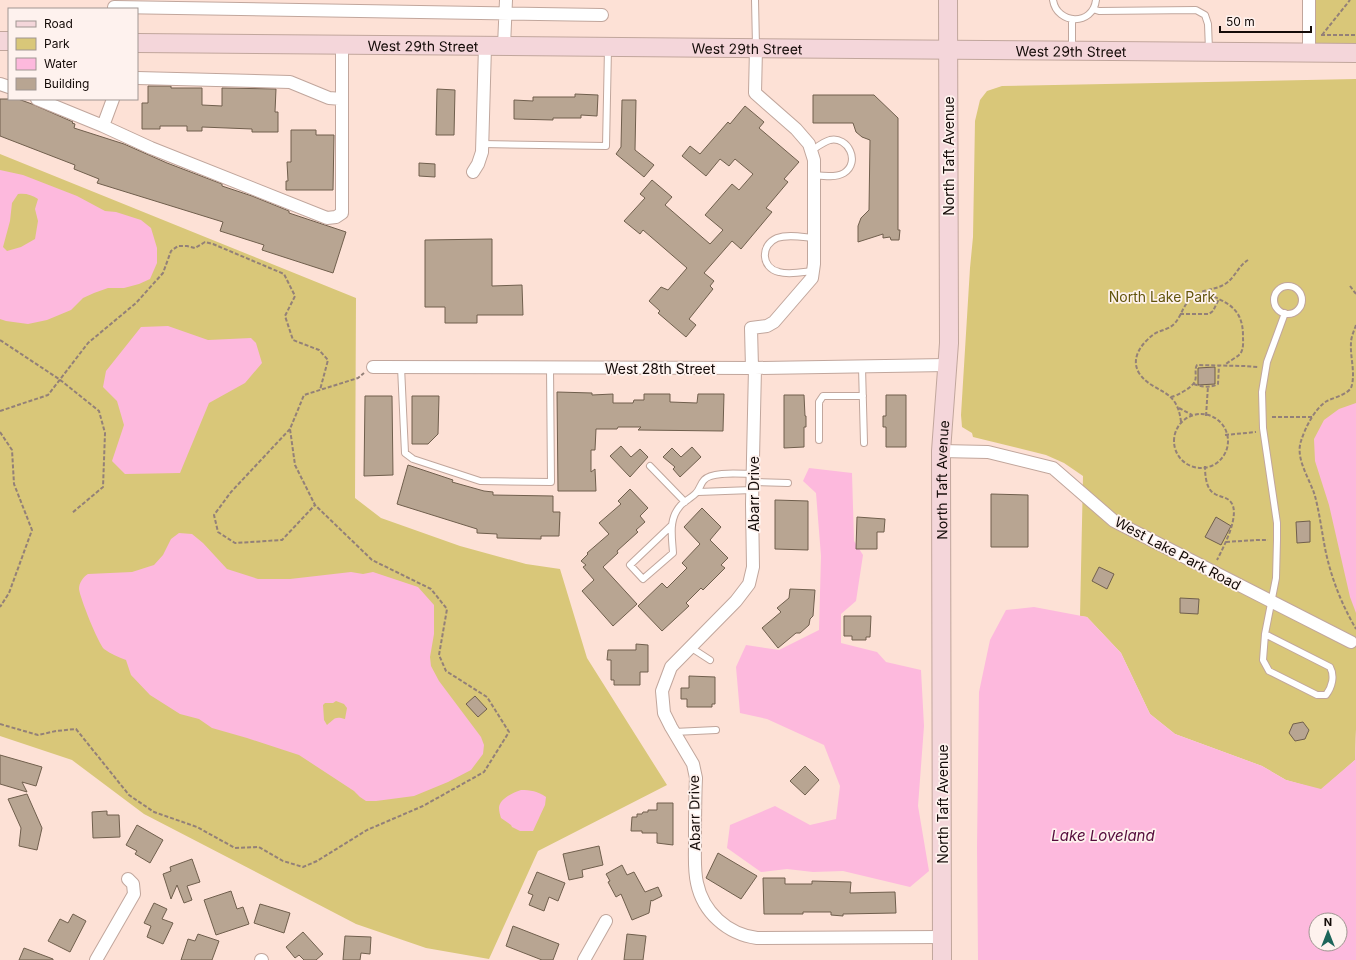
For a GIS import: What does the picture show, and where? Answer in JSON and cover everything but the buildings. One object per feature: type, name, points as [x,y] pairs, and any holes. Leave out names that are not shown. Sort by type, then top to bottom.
[{"type":"main road","name":"North Taft Avenue","points":[[942,960],[941,451],[949,343],[948,0]]},
{"type":"main road","name":"West 29th Street","points":[[138,43],[1356,53]]},
{"type":"street","points":[[504,46],[506,0]]},
{"type":"street","points":[[1309,0],[1309,52]]},
{"type":"street","points":[[114,5],[602,15]]},
{"type":"street","points":[[39,100],[103,126],[151,148],[327,218],[336,217],[342,213],[342,45]]},
{"type":"street","points":[[473,172],[480,158],[482,144],[485,46]]},
{"type":"street","points":[[756,48],[756,93],[796,129],[809,144],[814,160],[813,271]]},
{"type":"street","points":[[138,78],[290,82],[329,98],[342,99]]},
{"type":"street","points":[[103,126],[113,100]]},
{"type":"street","name":"Abarr Drive","points":[[813,271],[812,278],[774,322],[767,326],[751,328],[753,368],[753,567],[749,584],[736,601],[671,667],[662,691],[664,713],[693,764],[696,778],[695,865],[697,885],[712,914],[726,927],[744,936],[757,938],[942,937]]},
{"type":"street","name":"West 28th Street","points":[[373,367],[753,368],[948,365]]},
{"type":"street","name":"West Lake Park Road","points":[[941,451],[988,452],[1053,468],[1114,521],[1354,643]]},
{"type":"street","points":[[96,960],[134,894],[133,884],[128,879]]},
{"type":"street","points":[[584,960],[606,921]]},
{"type":"lane","points":[[755,0],[756,48]]},
{"type":"lane","points":[[1053,0],[1056,10],[1060,14],[1072,19],[1084,17],[1093,9],[1096,0]]},
{"type":"lane","points":[[1093,9],[1099,11],[1196,10],[1205,15],[1208,24],[1210,52]]},
{"type":"lane","points":[[1072,19],[1072,50]]},
{"type":"lane","points":[[482,144],[606,146],[608,47]]},
{"type":"lane","points":[[811,151],[830,140],[839,140],[846,144],[850,150],[852,158],[850,166],[844,172],[832,176],[814,175]]},
{"type":"lane","points":[[813,271],[780,273],[771,270],[767,264],[764,253],[766,246],[778,238],[796,236],[814,238]]},
{"type":"lane","points":[[1292,286],[1299,291],[1302,300],[1301,305],[1294,312],[1285,313],[1275,305],[1275,296],[1280,289],[1292,286]]},
{"type":"lane","points":[[1265,634],[1330,667],[1333,673],[1330,689],[1326,696],[1317,696],[1269,671],[1263,660],[1265,634],[1270,601],[1276,578],[1278,540],[1264,431],[1262,392],[1267,362],[1285,313]]},
{"type":"lane","points":[[401,367],[405,453],[413,460],[480,481],[550,482],[550,368]]},
{"type":"lane","points":[[862,367],[864,443]]},
{"type":"lane","points":[[820,440],[820,402],[824,396],[863,396]]},
{"type":"lane","points":[[650,466],[685,502]]},
{"type":"lane","points":[[672,525],[630,565],[643,579],[673,553],[673,515],[685,502],[698,492],[704,480],[711,476],[722,474],[752,482]]},
{"type":"lane","points":[[698,492],[752,482],[788,482]]},
{"type":"lane","points":[[690,647],[710,660]]},
{"type":"lane","points":[[674,732],[716,730]]},
{"type":"path","points":[[1350,0],[1322,35],[1356,35]]},
{"type":"path","points":[[0,410],[48,395],[88,343],[136,303],[163,273],[171,251],[178,246],[195,248],[205,242],[284,274],[294,296],[285,316],[293,340],[319,350],[328,360],[320,390]]},
{"type":"path","points":[[1192,415],[1186,413],[1171,397],[1140,374],[1136,368],[1138,350],[1155,334],[1176,323],[1187,303],[1194,296],[1224,285],[1231,280],[1242,264],[1248,260]]},
{"type":"path","points":[[1350,286],[1356,294]]},
{"type":"path","points":[[1202,292],[1219,299],[1232,307],[1240,316],[1243,325],[1242,350],[1239,355],[1225,365]]},
{"type":"path","points":[[1180,314],[1209,314],[1213,311],[1219,299]]},
{"type":"path","points":[[1356,325],[1351,343],[1354,375],[1350,390],[1328,400],[1320,406],[1301,441],[1299,452],[1315,496],[1333,582],[1356,629]]},
{"type":"path","points":[[0,340],[59,379],[99,411],[106,433],[103,487],[72,513]]},
{"type":"path","points":[[1171,397],[1180,394],[1194,384],[1195,368],[1197,365],[1225,365],[1266,368]]},
{"type":"path","points":[[1194,384],[1199,386],[1208,386],[1218,384],[1219,365]]},
{"type":"path","points":[[315,505],[282,540],[235,543],[218,532],[214,516],[232,492],[290,429],[304,395],[358,378],[373,367]]},
{"type":"path","points":[[1206,415],[1208,386]]},
{"type":"path","points":[[1178,406],[1181,422]]},
{"type":"path","points":[[1200,413],[1206,415],[1214,416],[1221,422],[1227,435],[1227,450],[1218,462],[1205,467],[1196,468],[1181,460],[1176,453],[1174,437],[1176,428],[1181,422],[1192,415],[1200,413]]},
{"type":"path","points":[[1263,417],[1313,417]]},
{"type":"path","points":[[0,724],[38,734],[76,730],[129,795],[154,812],[197,827],[235,848],[259,847],[283,860],[303,867],[317,861],[367,830],[423,806],[484,772],[509,732],[487,696],[446,671],[439,655],[447,609],[431,589],[372,560],[315,505],[296,465],[290,429]]},
{"type":"path","points":[[1227,435],[1264,431]]},
{"type":"path","points":[[0,432],[12,450],[14,484],[32,530],[9,593],[0,607]]},
{"type":"path","points":[[1205,467],[1208,487],[1212,492],[1230,501],[1233,506],[1231,532],[1212,571]]},
{"type":"path","points":[[1226,542],[1278,540]]},
{"type":"green space","points":[[1309,0],[1356,0],[1356,53],[1309,52]]},
{"type":"green space","name":"North Lake Park","points":[[1356,79],[1355,760],[1321,790],[1286,780],[1262,766],[1175,734],[1150,714],[1121,653],[1087,617],[1080,616],[1083,476],[1064,463],[1046,455],[973,437],[972,433],[962,427],[961,415],[973,237],[975,121],[980,100],[987,91],[1002,86]]},
{"type":"green space","points":[[0,154],[356,298],[355,498],[381,518],[460,546],[526,564],[560,569],[587,658],[667,785],[538,851],[489,959],[426,948],[356,924],[144,814],[72,760],[0,736]]},
{"type":"water","points":[[0,170],[23,175],[77,196],[105,211],[116,212],[141,220],[151,228],[157,248],[157,263],[150,279],[124,288],[108,288],[94,293],[83,298],[71,310],[47,320],[28,324],[0,319]],"holes":[[[18,194],[33,196],[38,199],[35,209],[38,221],[35,239],[21,247],[7,251],[3,247],[10,221],[12,203]]]},
{"type":"water","points":[[168,326],[208,340],[251,338],[256,343],[262,363],[245,383],[209,403],[180,473],[125,474],[112,461],[124,425],[117,401],[103,387],[106,371],[141,327]]},
{"type":"water","points":[[1356,403],[1356,613],[1350,597],[1329,505],[1315,461],[1314,439],[1324,420],[1339,409]]},
{"type":"water","points":[[809,468],[852,473],[854,541],[863,555],[856,601],[841,614],[841,643],[877,652],[886,662],[921,670],[924,726],[918,806],[929,871],[910,887],[843,871],[813,872],[787,869],[761,872],[727,848],[730,825],[775,806],[810,825],[836,819],[840,786],[824,745],[767,719],[740,713],[736,667],[746,645],[779,650],[819,630],[821,556],[816,493],[803,481]]},
{"type":"water","points":[[179,533],[192,534],[203,543],[227,569],[258,579],[290,579],[351,572],[363,574],[373,572],[418,587],[434,605],[434,634],[430,657],[431,666],[439,681],[481,737],[484,745],[483,754],[471,770],[448,782],[414,796],[366,801],[354,791],[299,755],[212,728],[199,719],[180,714],[150,695],[131,675],[126,660],[117,657],[104,649],[101,645],[86,610],[79,587],[84,577],[88,574],[132,572],[154,565],[163,555],[171,539]],"holes":[[[336,701],[344,704],[347,708],[345,719],[337,718],[327,725],[324,720],[323,705],[325,703],[333,703]]]},
{"type":"water","name":"Lake Loveland","points":[[1034,607],[1087,617],[1121,653],[1150,714],[1175,734],[1262,766],[1286,780],[1321,789],[1355,760],[1356,729],[1356,960],[978,960],[977,847],[979,692],[990,640],[1006,610]]},
{"type":"water","points":[[521,790],[534,791],[546,797],[545,805],[533,831],[520,831],[512,827],[501,818],[499,812],[501,802],[504,799]]}]
